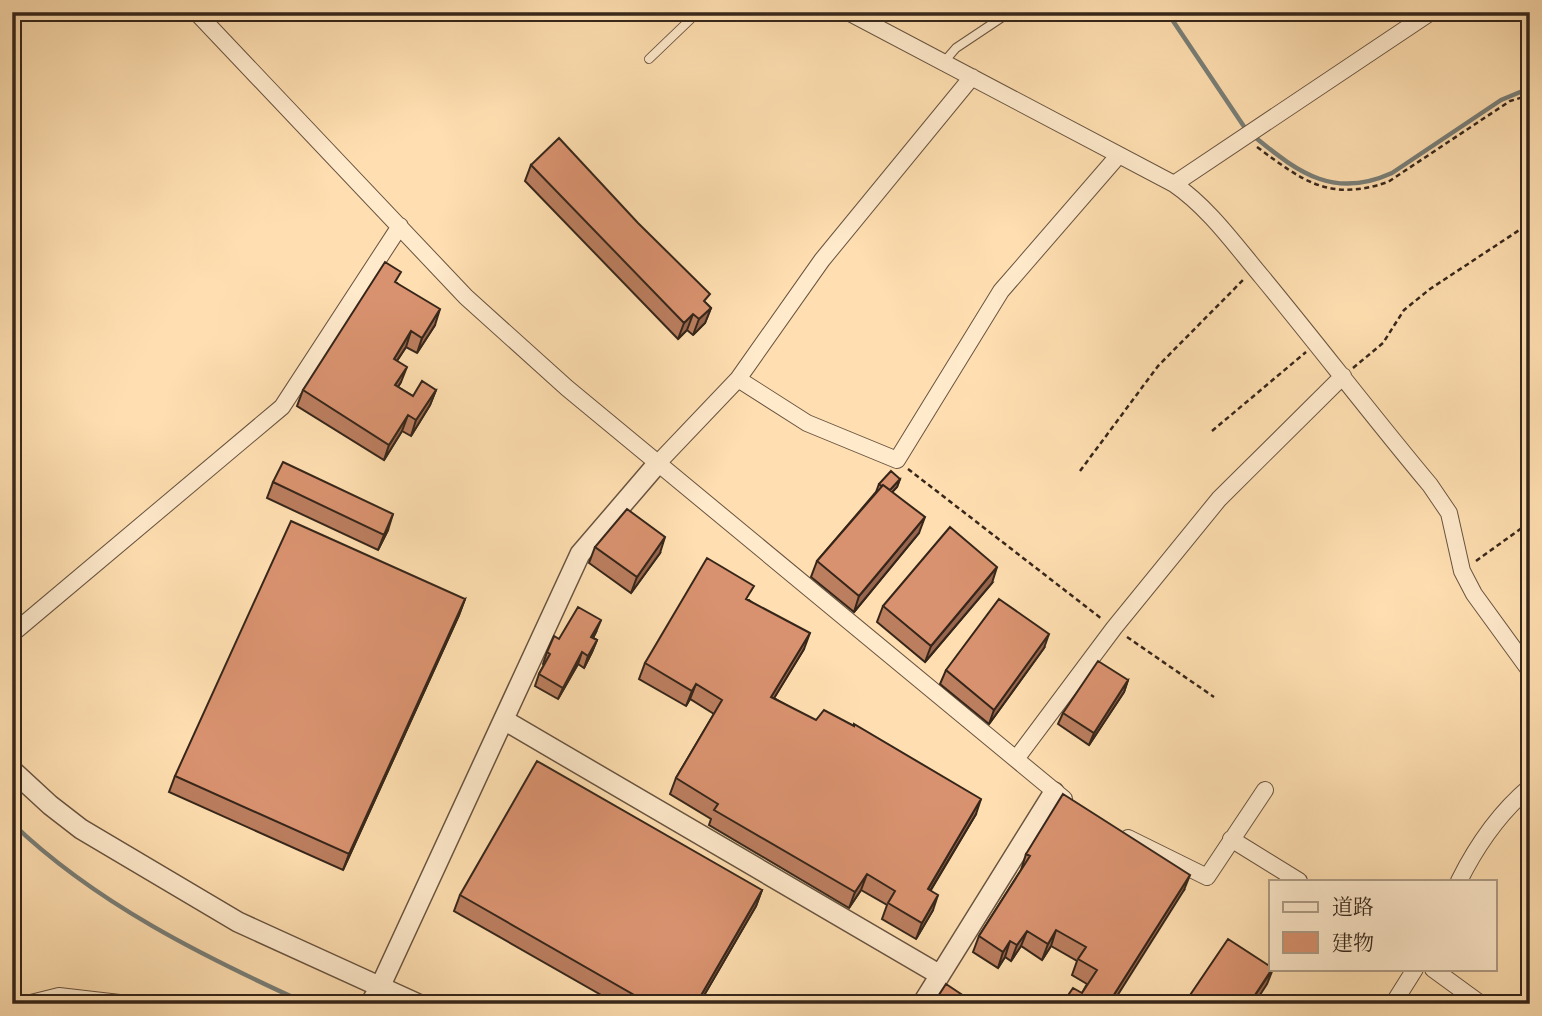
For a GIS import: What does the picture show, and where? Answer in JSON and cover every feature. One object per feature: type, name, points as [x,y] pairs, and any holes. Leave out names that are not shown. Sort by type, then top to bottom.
[{"type":"street","points":[[196,12],[466,296],[567,388],[1054,792],[1074,805]]},
{"type":"street","points":[[848,12],[1174,184],[1190,195],[1343,376],[1449,513],[1462,571],[1474,594],[1530,671]]},
{"type":"street","points":[[1174,184],[1431,12]]},
{"type":"street","points":[[375,995],[580,554],[658,463],[738,379],[822,260],[972,77]]},
{"type":"street","points":[[738,379],[807,423],[897,460],[1001,291],[1118,156]]},
{"type":"street","points":[[12,634],[282,407],[400,226]]},
{"type":"street","points":[[1016,760],[1114,628],[1219,499],[1343,376]]},
{"type":"street","points":[[504,720],[940,975]]},
{"type":"street","points":[[12,770],[50,805],[93,837],[238,922],[375,995],[418,1004]]},
{"type":"street","points":[[1460,880],[1474,851],[1511,803],[1530,787]]},
{"type":"street","points":[[1116,831],[1207,877],[1265,790]]},
{"type":"street","points":[[922,1004],[1054,792]]},
{"type":"street","points":[[1231,839],[1297,880]]},
{"type":"street","points":[[1393,1004],[1414,970]]},
{"type":"street","points":[[1434,970],[1481,1004]]},
{"type":"street","points":[[27,1004],[59,996],[128,1004]]},
{"type":"lane","points":[[649,59],[698,12]]},
{"type":"lane","points":[[943,63],[956,48],[1010,12]]},
{"type":"path","points":[[1245,138],[1304,180],[1340,191],[1366,188],[1388,182],[1510,102],[1530,95]]},
{"type":"path","points":[[1343,376],[1382,343],[1404,310],[1430,289],[1530,223]]},
{"type":"path","points":[[1080,471],[1158,366],[1254,268]]},
{"type":"path","points":[[1212,431],[1316,343]]},
{"type":"path","points":[[897,460],[1114,628],[1214,697]]},
{"type":"path","points":[[1462,571],[1530,522]]},
{"type":"building","points":[[559,138],[638,223],[710,294],[704,301],[711,308],[699,319],[693,314],[684,323],[531,165]]},
{"type":"building","points":[[385,262],[401,272],[395,282],[440,309],[422,338],[411,331],[394,359],[407,367],[395,385],[413,396],[422,381],[436,390],[416,420],[408,415],[389,445],[303,390]]},
{"type":"building","points":[[283,462],[393,514],[384,535],[273,482]]},
{"type":"building","points":[[891,471],[900,479],[890,490],[879,484]]},
{"type":"building","points":[[883,485],[925,517],[859,596],[817,561]]},
{"type":"building","points":[[627,509],[665,537],[637,577],[595,547]]},
{"type":"building","points":[[291,521],[465,599],[349,854],[175,776]]},
{"type":"building","points":[[950,527],[997,567],[931,646],[883,606]]},
{"type":"building","points":[[707,558],[754,586],[746,599],[810,633],[771,697],[816,720],[824,710],[854,724],[981,799],[928,889],[938,895],[922,923],[888,903],[895,891],[867,874],[855,892],[714,810],[718,804],[676,778],[722,700],[696,684],[692,691],[645,663]]},
{"type":"building","points":[[999,599],[1049,634],[994,710],[946,670]]},
{"type":"building","points":[[578,607],[601,620],[591,637],[597,640],[588,656],[582,652],[563,688],[539,674],[550,654],[547,652],[554,636],[559,639]]},
{"type":"building","points":[[1098,661],[1128,680],[1094,733],[1063,713]]},
{"type":"building","points":[[537,761],[762,890],[696,1004],[650,1004],[460,895]]},
{"type":"building","points":[[1063,794],[1190,875],[1108,1004],[1062,1004],[1073,988],[1082,993],[1097,970],[1078,959],[1086,947],[1056,930],[1048,944],[1027,931],[1017,945],[1010,941],[1003,952],[979,936],[1030,856],[1026,854]]},
{"type":"building","points":[[1228,939],[1269,966],[1271,970],[1249,1004],[1184,1004]]},
{"type":"building","points":[[946,984],[976,1004],[933,1004]]},
{"type":"building","points":[[1429,996],[1442,1004],[1424,1004]]},
{"type":"waterway","points":[[1167,12],[1245,128]]},
{"type":"waterway","points":[[1256,138],[1303,172],[1319,179],[1353,184],[1392,173],[1501,100],[1530,88]]},
{"type":"waterway","points":[[12,823],[44,852],[79,878],[152,926],[308,1004]]}]
